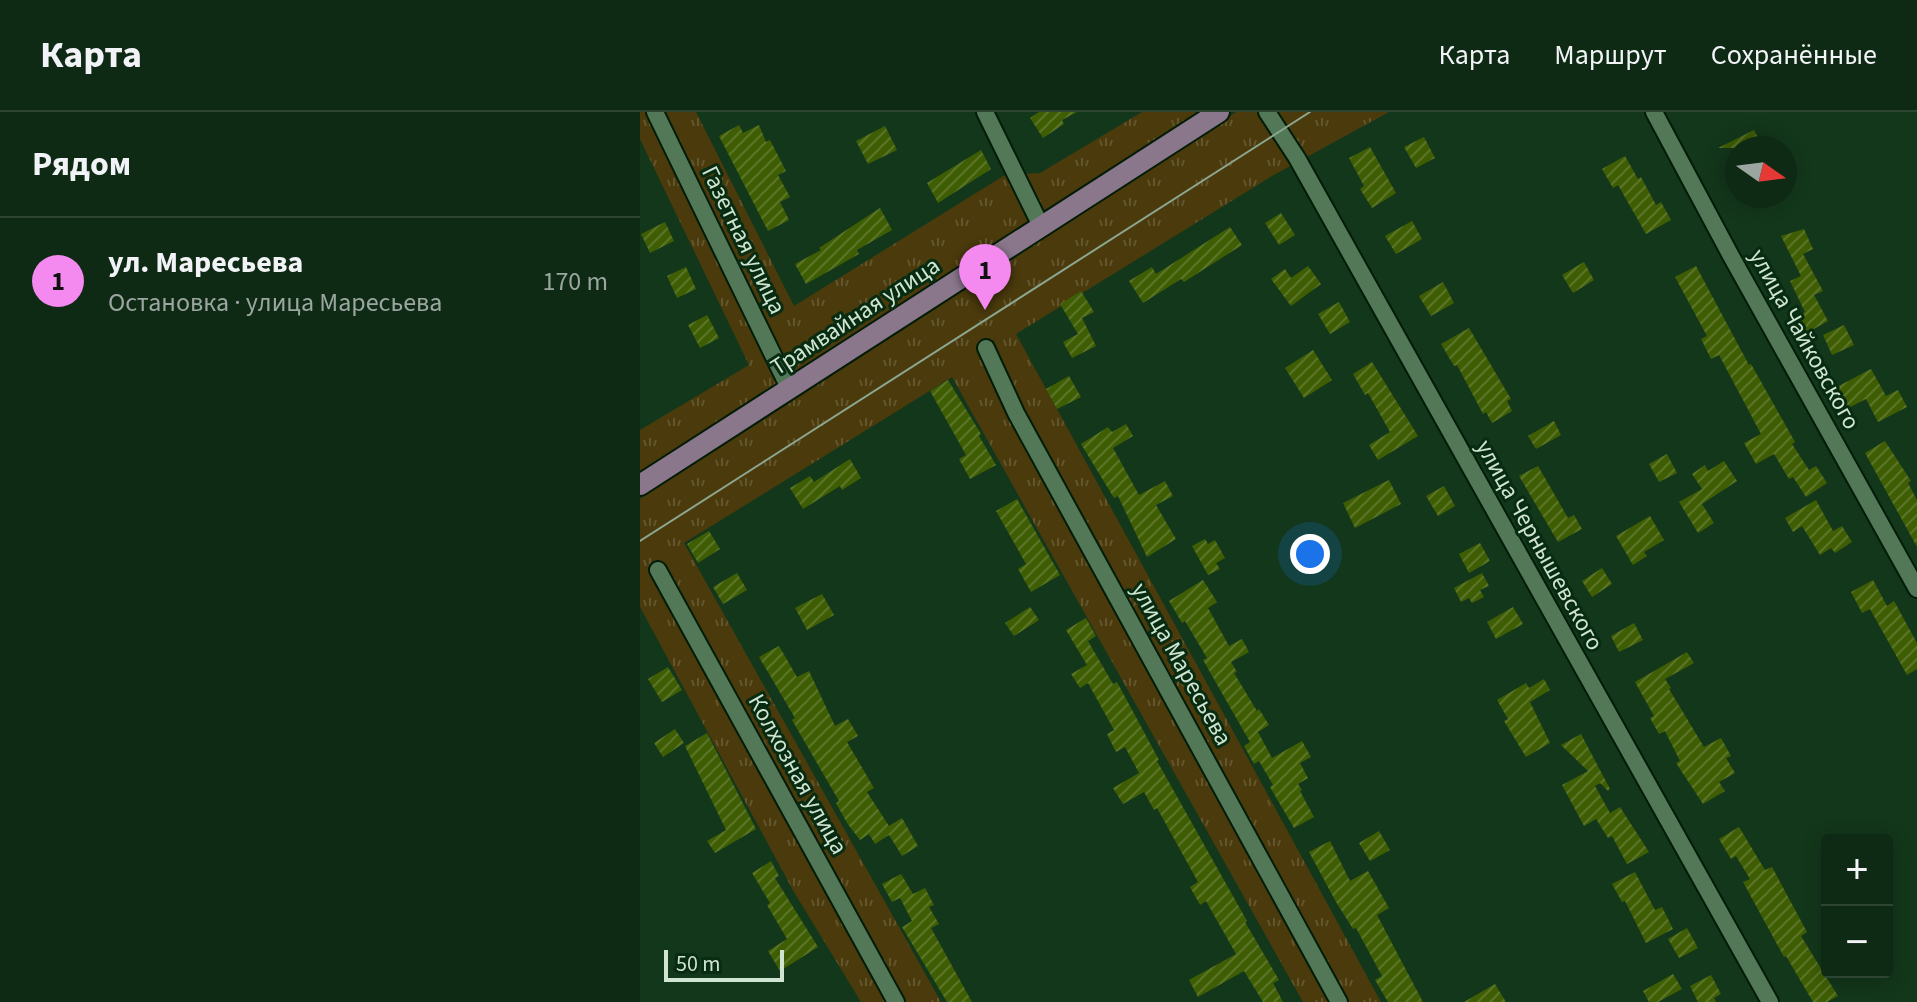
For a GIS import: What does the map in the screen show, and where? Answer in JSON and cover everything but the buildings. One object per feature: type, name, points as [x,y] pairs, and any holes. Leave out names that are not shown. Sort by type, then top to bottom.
[{"type":"main road","name":"Трамвайная улица","points":[[640,485],[1219,112]]},
{"type":"street","name":"Газетная улица","points":[[655,112],[790,390]]},
{"type":"street","points":[[985,112],[1041,226]]},
{"type":"street","name":"улица Чернышевского","points":[[1267,112],[1297,158],[1770,1002]]},
{"type":"street","name":"улица Чайковского","points":[[1654,112],[1917,589]]},
{"type":"street","name":"улица Маресьева","points":[[986,348],[1016,413],[1339,1002]]},
{"type":"street","name":"Колхозная улица","points":[[658,570],[896,1002]]},
{"type":"green space","points":[[640,112],[648,112],[779,385],[640,476],[640,430],[749,365],[640,139]]},
{"type":"green space","points":[[662,112],[696,112],[794,306],[1005,175],[1040,173],[1142,112],[1203,112],[792,377]]},
{"type":"green space","points":[[1236,112],[1389,112],[1272,176],[1016,334],[1381,1002],[1303,1002],[952,377],[684,543],[941,1002],[861,1002],[794,892],[640,607],[640,499]]},
{"type":"tram line","points":[[640,541],[1310,112]]},
{"type":"place","name":"ул. Маресьева","points":[[985,310]]}]
